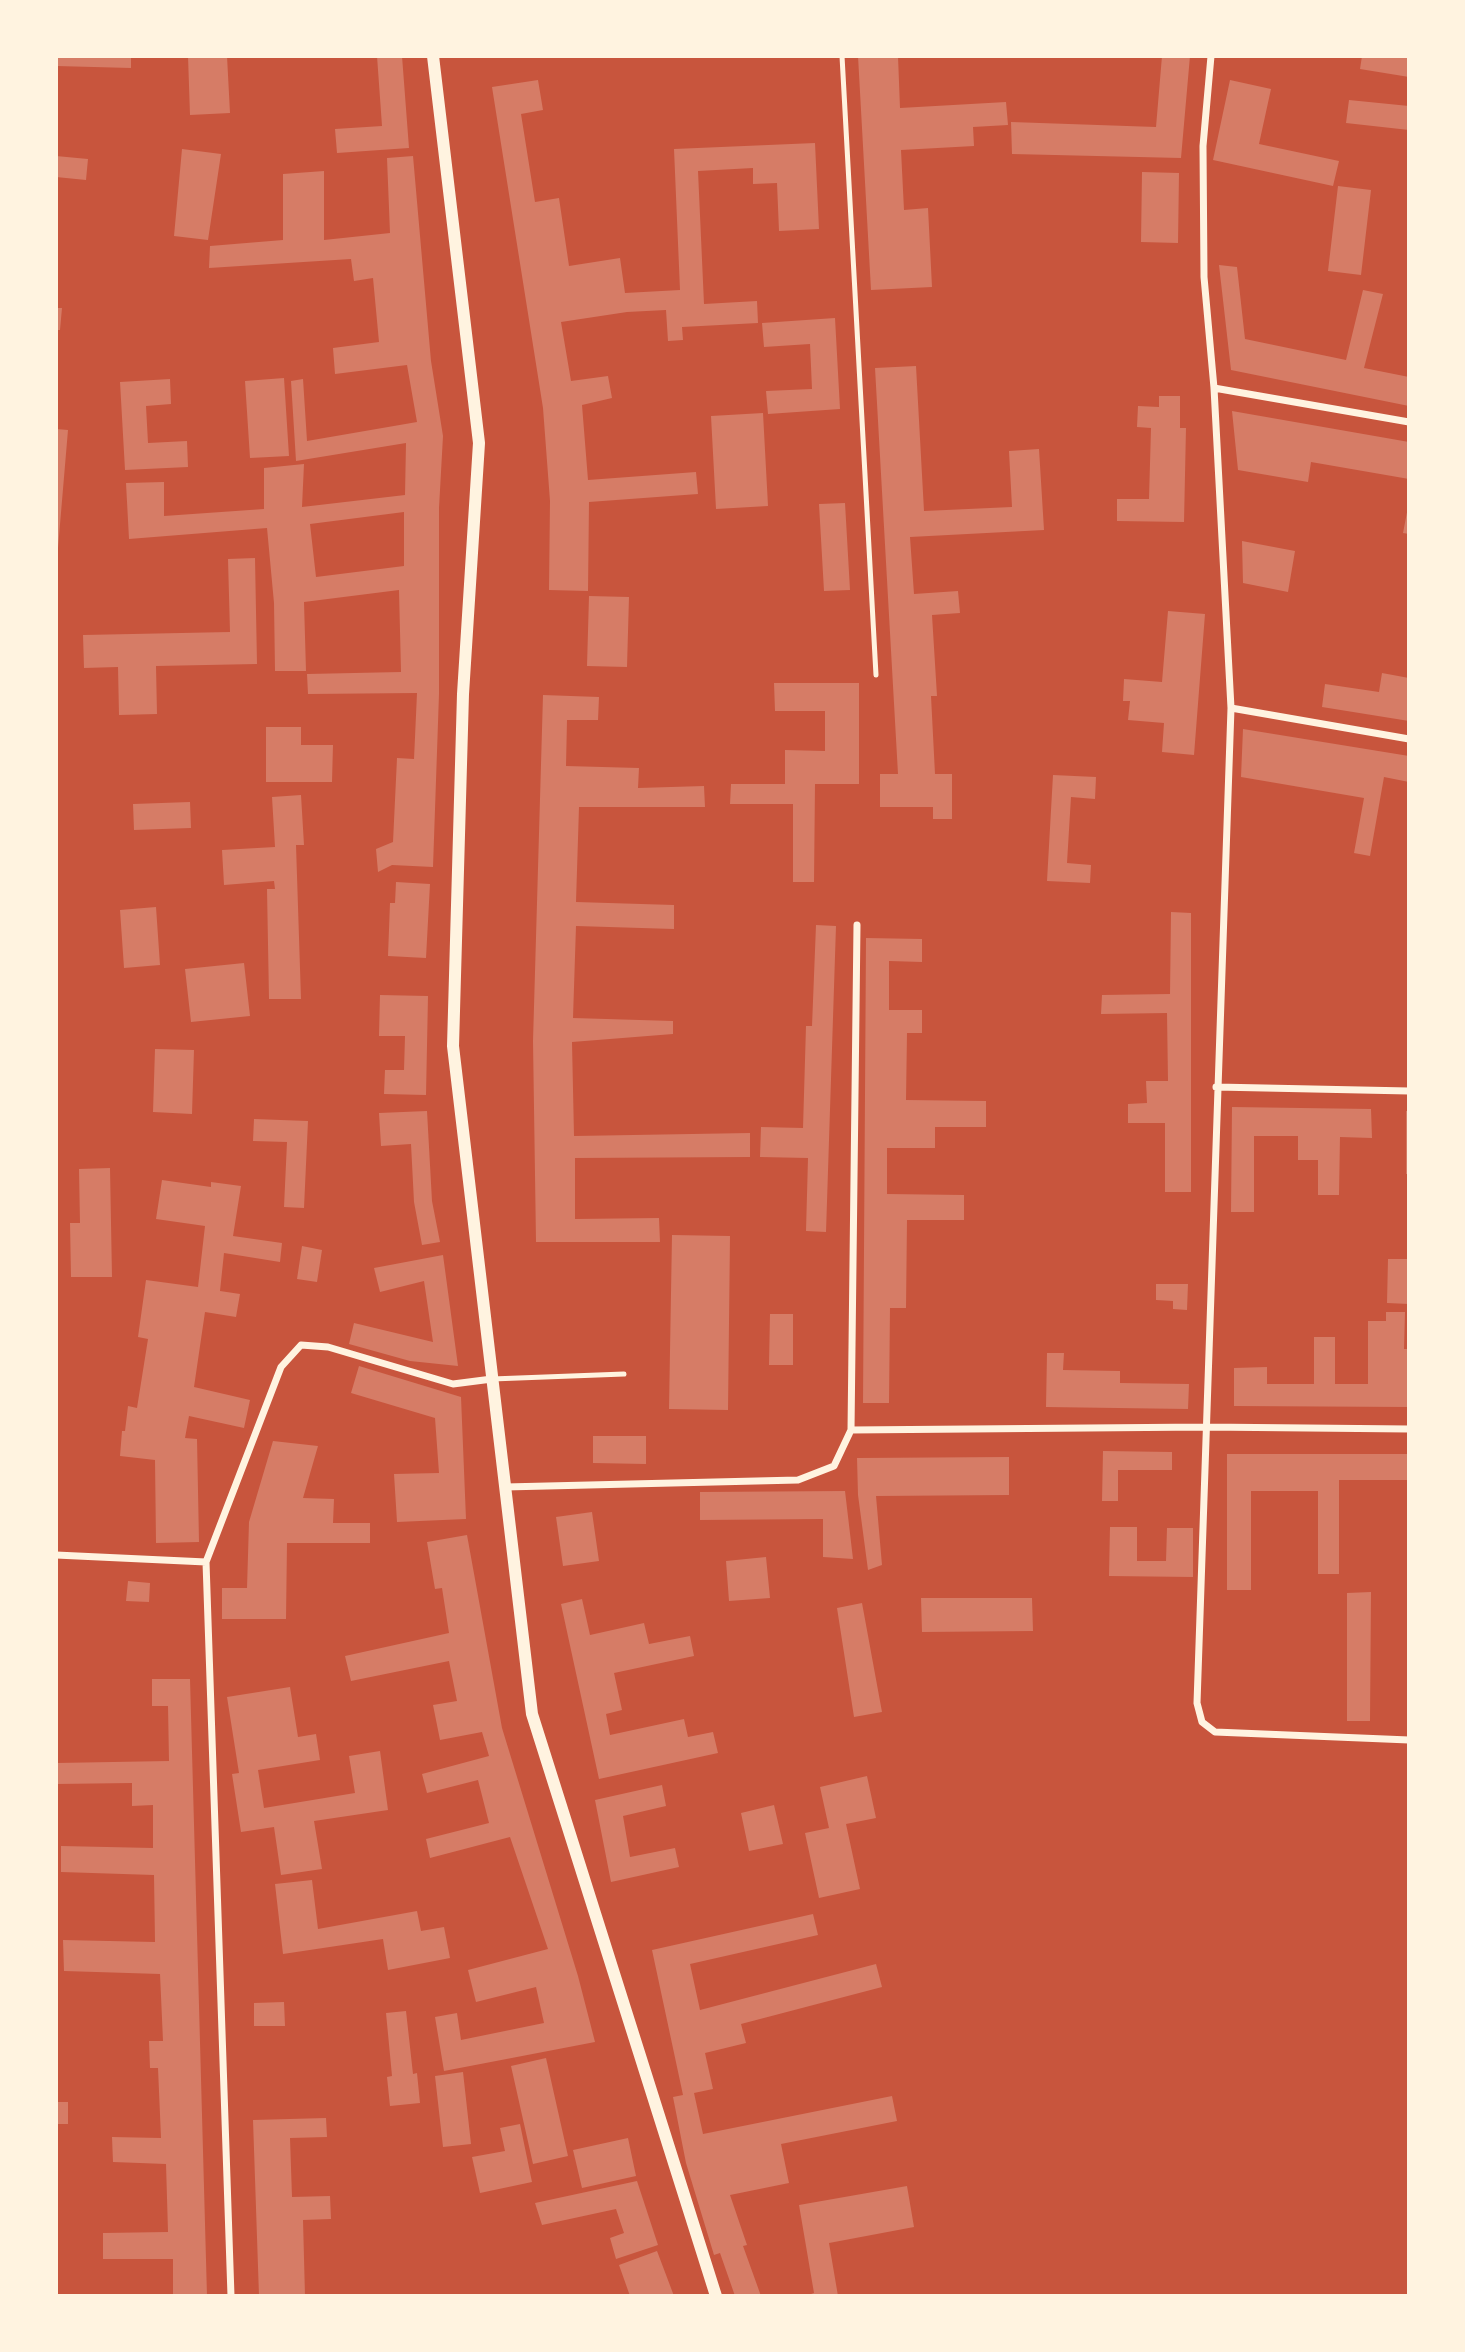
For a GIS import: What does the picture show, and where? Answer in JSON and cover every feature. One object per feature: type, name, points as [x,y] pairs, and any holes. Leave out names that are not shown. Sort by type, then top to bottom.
[{"type":"street","points":[[1211,56],[1203,173],[1204,277],[1214,388],[1231,708],[1197,1703],[1202,1722],[1215,1732],[1409,1740]]},
{"type":"street","points":[[437,57],[479,443],[463,694],[453,1046],[532,1714],[716,2296]]},
{"type":"street","points":[[1214,388],[1409,422]]},
{"type":"street","points":[[1231,708],[1409,739]]},
{"type":"street","points":[[505,1487],[798,1480],[834,1466],[851,1430],[858,925]]},
{"type":"street","points":[[1216,1087],[1409,1091]]},
{"type":"street","points":[[231,2296],[206,1562],[281,1367],[301,1345],[328,1347],[453,1384],[492,1379]]},
{"type":"street","points":[[851,1430],[1205,1427],[1409,1429]]},
{"type":"street","points":[[56,1555],[206,1562]]},
{"type":"lane","points":[[842,56],[876,675]]},
{"type":"lane","points":[[492,1379],[624,1374]]},
{"type":"building","points":[[56,56],[131,56],[131,68],[56,66]]},
{"type":"building","points":[[188,56],[227,56],[230,113],[190,115]]},
{"type":"building","points":[[377,56],[402,56],[409,148],[337,153],[335,129],[382,126]]},
{"type":"building","points":[[858,56],[898,56],[900,108],[1006,102],[1008,125],[973,127],[974,146],[901,150],[904,210],[928,208],[932,287],[871,290]]},
{"type":"building","points":[[1162,56],[1190,56],[1181,158],[1012,154],[1011,122],[1156,127]]},
{"type":"building","points":[[1362,56],[1409,56],[1409,77],[1360,69]]},
{"type":"building","points":[[538,80],[543,110],[521,114],[535,202],[559,198],[569,266],[620,258],[625,293],[680,290],[674,149],[815,143],[819,229],[779,231],[777,183],[753,184],[753,168],[698,171],[704,304],[757,301],[758,323],[682,327],[683,340],[668,341],[666,310],[627,312],[561,322],[571,381],[608,376],[612,398],[582,405],[588,480],[696,472],[698,494],[589,502],[588,591],[549,590],[550,501],[543,408],[492,87]]},
{"type":"building","points":[[1230,80],[1271,89],[1259,144],[1339,161],[1333,186],[1213,160]]},
{"type":"building","points":[[1349,100],[1409,106],[1409,130],[1346,123]]},
{"type":"building","points":[[182,149],[221,154],[208,240],[174,236]]},
{"type":"building","points":[[56,156],[88,159],[86,180],[56,177]]},
{"type":"building","points":[[413,156],[431,361],[443,436],[439,508],[439,694],[433,867],[392,865],[378,872],[376,849],[393,842],[397,758],[414,759],[417,693],[308,694],[307,674],[401,672],[399,590],[304,602],[306,671],[275,671],[274,603],[267,528],[129,539],[126,483],[164,482],[164,516],[264,509],[264,468],[304,464],[302,507],[405,495],[406,443],[296,461],[291,381],[303,379],[307,441],[417,422],[407,365],[335,374],[333,348],[379,342],[373,278],[354,281],[351,259],[209,268],[210,246],[283,240],[283,174],[324,171],[324,240],[390,233],[387,158]],"holes":[[[404,512],[404,566],[316,577],[310,524]]]},
{"type":"building","points":[[1142,172],[1179,173],[1178,243],[1141,242]]},
{"type":"building","points":[[1338,186],[1371,190],[1361,275],[1328,271]]},
{"type":"building","points":[[1219,265],[1237,267],[1245,339],[1346,360],[1363,290],[1383,294],[1364,368],[1409,377],[1409,406],[1231,370]]},
{"type":"building","points":[[56,308],[62,308],[60,330],[56,330]]},
{"type":"building","points":[[835,318],[840,409],[768,414],[766,391],[812,389],[810,344],[764,347],[762,323]]},
{"type":"building","points":[[916,366],[924,511],[1012,507],[1009,451],[1039,449],[1044,530],[910,537],[914,594],[958,591],[960,613],[932,615],[937,696],[931,696],[935,774],[952,774],[952,819],[933,819],[933,807],[880,807],[880,774],[898,774],[875,368]]},
{"type":"building","points":[[284,378],[289,456],[250,458],[245,381]]},
{"type":"building","points":[[170,379],[171,404],[146,406],[148,443],[187,441],[188,467],[125,470],[120,382]]},
{"type":"building","points":[[1159,396],[1180,396],[1180,428],[1186,428],[1184,522],[1117,521],[1117,499],[1149,499],[1151,428],[1137,427],[1138,406],[1159,407]]},
{"type":"building","points":[[1232,411],[1409,442],[1409,479],[1311,462],[1308,482],[1238,470]]},
{"type":"building","points":[[763,413],[768,506],[716,509],[711,416]]},
{"type":"building","points":[[56,429],[68,430],[58,548],[56,548]]},
{"type":"building","points":[[845,503],[850,590],[824,591],[819,504]]},
{"type":"building","points":[[1409,507],[1409,534],[1403,533]]},
{"type":"building","points":[[1242,541],[1295,551],[1288,592],[1243,583]]},
{"type":"building","points":[[255,558],[257,664],[156,666],[157,714],[119,715],[118,667],[84,668],[83,635],[230,632],[228,559]]},
{"type":"building","points":[[589,596],[629,597],[627,667],[587,666]]},
{"type":"building","points":[[1168,611],[1205,614],[1194,755],[1162,752],[1164,723],[1128,720],[1130,701],[1123,701],[1124,679],[1162,682]]},
{"type":"building","points":[[1382,673],[1409,678],[1409,721],[1322,707],[1325,684],[1379,692]]},
{"type":"building","points":[[774,683],[859,683],[859,784],[815,784],[814,882],[793,882],[793,804],[730,804],[731,784],[785,784],[785,750],[825,751],[825,711],[775,711]]},
{"type":"building","points":[[543,695],[599,697],[598,720],[567,720],[566,766],[639,768],[638,788],[704,786],[705,807],[579,807],[576,902],[674,905],[674,929],[576,926],[573,1018],[673,1021],[673,1034],[572,1042],[574,1136],[750,1133],[750,1157],[575,1158],[575,1219],[659,1218],[660,1242],[536,1242],[533,1041]]},
{"type":"building","points":[[266,727],[301,727],[301,745],[333,745],[332,782],[266,782]]},
{"type":"building","points":[[1243,729],[1409,756],[1409,782],[1384,777],[1370,856],[1354,853],[1364,798],[1241,777]]},
{"type":"building","points":[[1053,775],[1096,777],[1095,799],[1071,797],[1067,863],[1091,865],[1090,883],[1047,881]]},
{"type":"building","points":[[301,795],[304,845],[296,845],[301,999],[269,999],[267,889],[275,889],[274,881],[224,885],[222,850],[275,847],[272,797]]},
{"type":"building","points":[[190,802],[191,828],[134,830],[133,804]]},
{"type":"building","points":[[396,882],[430,884],[426,958],[388,956],[390,903],[395,903]]},
{"type":"building","points":[[156,907],[160,965],[124,968],[120,910]]},
{"type":"building","points":[[1171,912],[1191,913],[1191,1192],[1165,1192],[1165,1123],[1128,1123],[1128,1104],[1147,1103],[1146,1081],[1168,1081],[1167,1013],[1101,1014],[1102,995],[1170,994]]},
{"type":"building","points":[[816,925],[836,926],[826,1232],[806,1231],[808,1158],[760,1157],[761,1127],[803,1128],[806,1026],[812,1026]]},
{"type":"building","points":[[866,938],[922,939],[922,962],[889,961],[889,1010],[922,1010],[922,1033],[907,1033],[906,1100],[986,1101],[986,1127],[935,1127],[935,1148],[887,1148],[887,1194],[964,1195],[964,1220],[907,1220],[906,1308],[890,1308],[889,1403],[863,1403]]},
{"type":"building","points":[[244,963],[250,1016],[191,1022],[185,969]]},
{"type":"building","points":[[380,995],[428,996],[426,1095],[384,1094],[385,1070],[404,1070],[405,1036],[379,1036]]},
{"type":"building","points":[[155,1049],[194,1050],[192,1114],[153,1112]]},
{"type":"building","points":[[1232,1107],[1371,1109],[1372,1138],[1340,1137],[1339,1195],[1318,1195],[1318,1160],[1298,1160],[1298,1136],[1254,1136],[1254,1212],[1231,1212]]},
{"type":"building","points":[[427,1111],[432,1201],[440,1242],[422,1245],[414,1202],[411,1144],[381,1146],[379,1113]]},
{"type":"building","points":[[1406,1111],[1409,1111],[1409,1174],[1406,1174]]},
{"type":"building","points":[[254,1119],[308,1121],[304,1208],[284,1207],[287,1142],[253,1141]]},
{"type":"building","points":[[110,1168],[112,1277],[71,1277],[70,1223],[80,1223],[79,1169]]},
{"type":"building","points":[[162,1180],[211,1187],[211,1182],[241,1186],[233,1236],[282,1243],[280,1262],[224,1253],[220,1291],[240,1294],[236,1317],[205,1312],[194,1387],[250,1400],[244,1428],[189,1416],[185,1438],[197,1439],[199,1542],[156,1543],[155,1460],[120,1456],[128,1406],[137,1408],[148,1339],[138,1337],[146,1280],[198,1287],[205,1226],[156,1219]]},
{"type":"building","points":[[672,1235],[730,1236],[728,1410],[669,1409]]},
{"type":"building","points":[[302,1246],[322,1250],[317,1282],[297,1279]]},
{"type":"building","points":[[443,1255],[458,1366],[410,1361],[349,1344],[354,1323],[433,1342],[424,1281],[380,1292],[374,1268]]},
{"type":"building","points":[[1388,1259],[1409,1259],[1409,1304],[1387,1303]]},
{"type":"building","points":[[1156,1284],[1188,1284],[1187,1310],[1173,1309],[1173,1301],[1156,1300]]},
{"type":"building","points":[[1386,1312],[1405,1312],[1404,1349],[1409,1349],[1409,1407],[1234,1406],[1234,1368],[1267,1367],[1267,1384],[1314,1384],[1314,1337],[1335,1337],[1335,1384],[1368,1384],[1368,1321],[1386,1321]]},
{"type":"building","points":[[770,1314],[793,1314],[793,1365],[769,1365]]},
{"type":"building","points":[[1047,1353],[1064,1353],[1063,1370],[1120,1371],[1120,1383],[1189,1384],[1188,1409],[1046,1407]]},
{"type":"building","points":[[359,1366],[461,1397],[466,1519],[397,1522],[394,1474],[439,1473],[435,1418],[351,1393]]},
{"type":"building","points":[[593,1436],[646,1436],[646,1464],[593,1463]]},
{"type":"building","points":[[273,1441],[318,1446],[303,1498],[334,1499],[333,1523],[370,1523],[370,1543],[287,1543],[286,1619],[222,1619],[222,1588],[247,1588],[249,1522]]},
{"type":"building","points":[[1103,1451],[1172,1452],[1172,1470],[1118,1470],[1118,1501],[1102,1501]]},
{"type":"building","points":[[1227,1454],[1409,1454],[1409,1480],[1339,1480],[1339,1574],[1318,1574],[1318,1491],[1251,1491],[1251,1590],[1227,1590]]},
{"type":"building","points":[[1009,1457],[1009,1495],[876,1496],[882,1565],[868,1570],[858,1495],[857,1458]]},
{"type":"building","points":[[845,1491],[853,1559],[823,1557],[823,1519],[700,1520],[700,1492]]},
{"type":"building","points":[[592,1512],[599,1561],[563,1566],[556,1517]]},
{"type":"building","points":[[1110,1527],[1137,1527],[1137,1561],[1166,1561],[1167,1528],[1193,1528],[1193,1577],[1109,1576]]},
{"type":"building","points":[[467,1535],[502,1728],[578,1976],[595,2042],[444,2071],[435,2017],[457,2013],[461,2040],[544,2023],[536,1987],[476,2002],[468,1970],[548,1949],[510,1837],[430,1858],[426,1839],[489,1823],[478,1780],[427,1793],[422,1774],[489,1756],[482,1732],[440,1740],[433,1705],[457,1701],[449,1661],[351,1681],[345,1656],[449,1633],[442,1588],[435,1589],[427,1542]]},
{"type":"building","points":[[766,1557],[770,1598],[729,1601],[726,1561]]},
{"type":"building","points":[[128,1581],[150,1583],[149,1602],[126,1601]]},
{"type":"building","points":[[1371,1592],[1370,1721],[1347,1721],[1347,1593]]},
{"type":"building","points":[[921,1598],[1032,1598],[1033,1631],[922,1632]]},
{"type":"building","points":[[582,1599],[590,1635],[644,1623],[649,1644],[690,1636],[694,1656],[614,1673],[622,1710],[606,1714],[610,1735],[684,1719],[688,1737],[713,1732],[718,1753],[599,1779],[561,1604]]},
{"type":"building","points":[[862,1603],[882,1712],[854,1717],[837,1608]]},
{"type":"building","points":[[152,1679],[190,1679],[207,2296],[173,2296],[173,2259],[103,2259],[103,2233],[168,2232],[166,2164],[113,2162],[112,2137],[161,2138],[158,2068],[150,2068],[149,2041],[163,2041],[160,1974],[64,1971],[63,1940],[155,1942],[154,1875],[61,1872],[61,1846],[153,1848],[153,1805],[132,1806],[132,1783],[56,1784],[56,1763],[169,1761],[168,1706],[152,1706]]},
{"type":"building","points":[[290,1687],[298,1737],[316,1734],[320,1760],[258,1770],[264,1808],[355,1793],[349,1756],[380,1751],[388,1810],[314,1821],[322,1869],[281,1875],[274,1827],[241,1832],[232,1774],[239,1773],[227,1697]]},
{"type":"building","points":[[867,1776],[876,1818],[846,1824],[860,1889],[819,1898],[805,1833],[829,1828],[820,1787]]},
{"type":"building","points":[[662,1785],[666,1806],[623,1816],[630,1857],[675,1848],[679,1867],[611,1882],[595,1800]]},
{"type":"building","points":[[774,1805],[783,1844],[749,1851],[741,1813]]},
{"type":"building","points":[[312,1880],[318,1929],[417,1911],[421,1931],[444,1927],[450,1958],[388,1970],[383,1939],[283,1954],[275,1884]]},
{"type":"building","points":[[813,1914],[818,1935],[690,1964],[700,2010],[876,1964],[882,1987],[741,2024],[746,2043],[705,2053],[713,2089],[694,2093],[703,2134],[892,2096],[897,2121],[781,2144],[789,2183],[730,2195],[747,2245],[743,2246],[761,2296],[735,2296],[720,2253],[714,2255],[686,2163],[673,2097],[683,2095],[652,1950]]},
{"type":"building","points":[[284,2002],[285,2026],[254,2026],[254,2003]]},
{"type":"building","points":[[406,2011],[413,2074],[417,2073],[420,2103],[390,2106],[387,2077],[392,2076],[386,2013]]},
{"type":"building","points":[[546,2058],[568,2156],[533,2164],[511,2066]]},
{"type":"building","points":[[463,2072],[471,2144],[443,2147],[435,2076]]},
{"type":"building","points":[[56,2102],[68,2102],[68,2124],[56,2124]]},
{"type":"building","points":[[326,2118],[327,2137],[290,2138],[292,2197],[330,2196],[331,2219],[303,2220],[305,2296],[259,2296],[253,2120]]},
{"type":"building","points":[[520,2124],[532,2182],[480,2193],[472,2157],[505,2151],[500,2128]]},
{"type":"building","points":[[628,2138],[636,2176],[582,2188],[573,2150]]},
{"type":"building","points":[[637,2181],[658,2245],[616,2259],[610,2238],[624,2233],[616,2209],[542,2225],[535,2203]]},
{"type":"building","points":[[907,2186],[914,2227],[829,2243],[838,2296],[805,2296],[814,2293],[799,2205]]},
{"type":"building","points":[[657,2251],[674,2296],[630,2296],[619,2265]]}]
